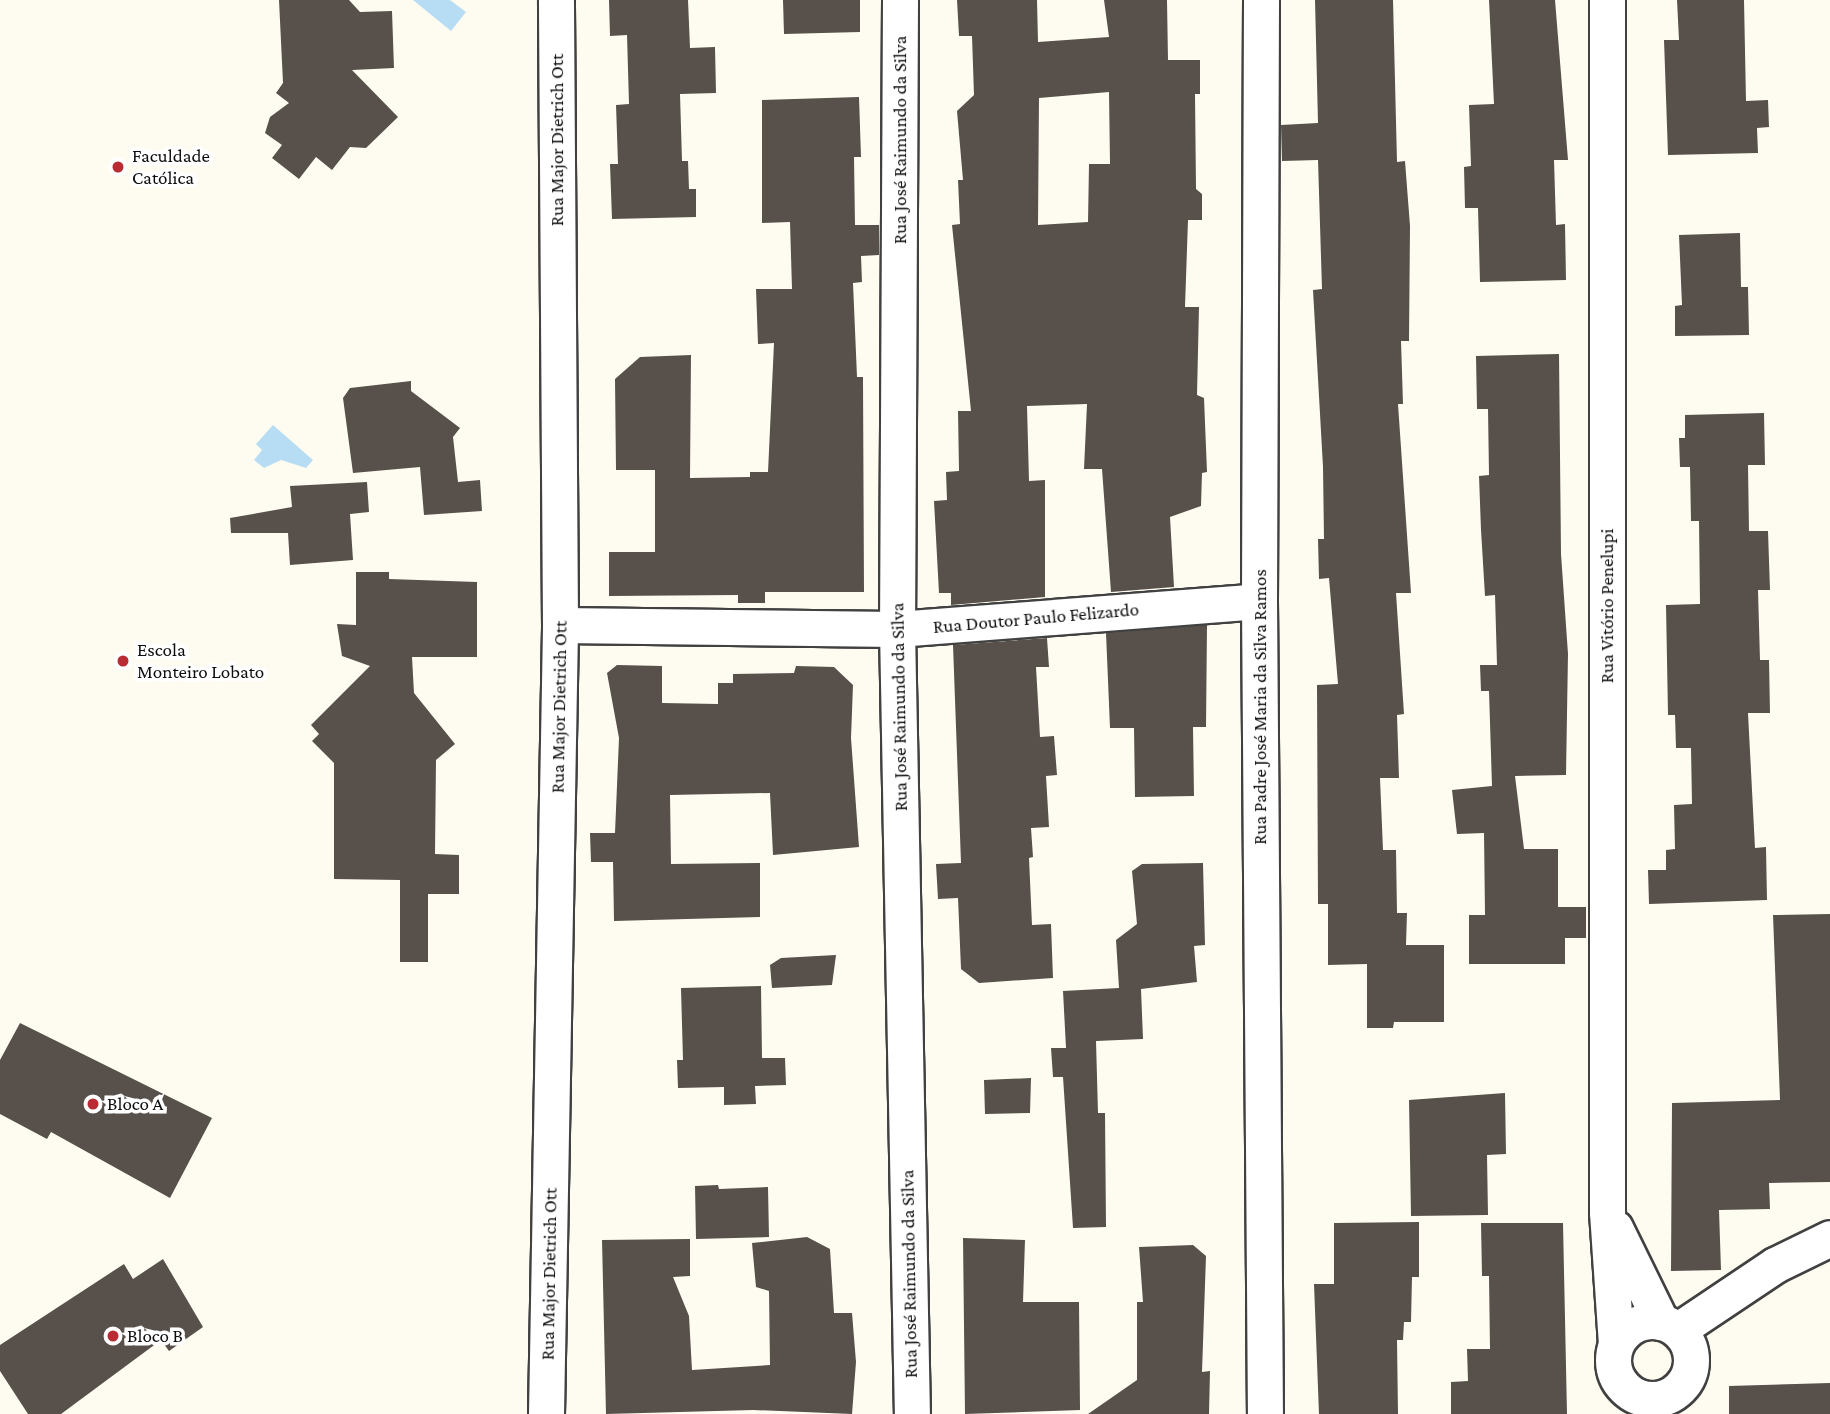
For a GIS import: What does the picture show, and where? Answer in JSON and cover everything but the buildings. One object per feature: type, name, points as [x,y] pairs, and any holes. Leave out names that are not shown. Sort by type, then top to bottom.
[{"type":"street","name":"Rua Major Dietrich Ott","points":[[546,1414],[560,625],[556,0]]},
{"type":"street","name":"Rua José Raimundo da Silva","points":[[900,0],[897,629],[912,1414]]},
{"type":"street","name":"Rua Padre José Maria da Silva Ramos","points":[[1261,0],[1259,601],[1265,1414]]},
{"type":"street","name":"Rua Vitório Penelupi","points":[[1607,0],[1607,1212],[1616,1343],[1612,1365],[1622,1399]]},
{"type":"street","name":"Rua Doutor Paulo Felizardo","points":[[560,625],[897,629],[1259,601]]},
{"type":"street","points":[[1607,1212],[1676,1363]]},
{"type":"street","points":[[1622,1399],[1667,1396],[1676,1363],[1758,1277],[1830,1238]]},
{"type":"street","points":[[1616,1343],[1630,1326],[1676,1363]]},
{"type":"water","points":[[413,0],[450,0],[466,12],[451,31]]},
{"type":"water","points":[[273,425],[313,460],[306,468],[281,460],[264,468],[254,460],[262,450],[256,444]]},
{"type":"place","name":"Faculdade Católica","points":[[118,167]]},
{"type":"place","name":"Escola Monteiro Lobato","points":[[123,661]]},
{"type":"place","name":"Bloco A","points":[[93,1104]]},
{"type":"place","name":"Bloco B","points":[[113,1336]]}]
